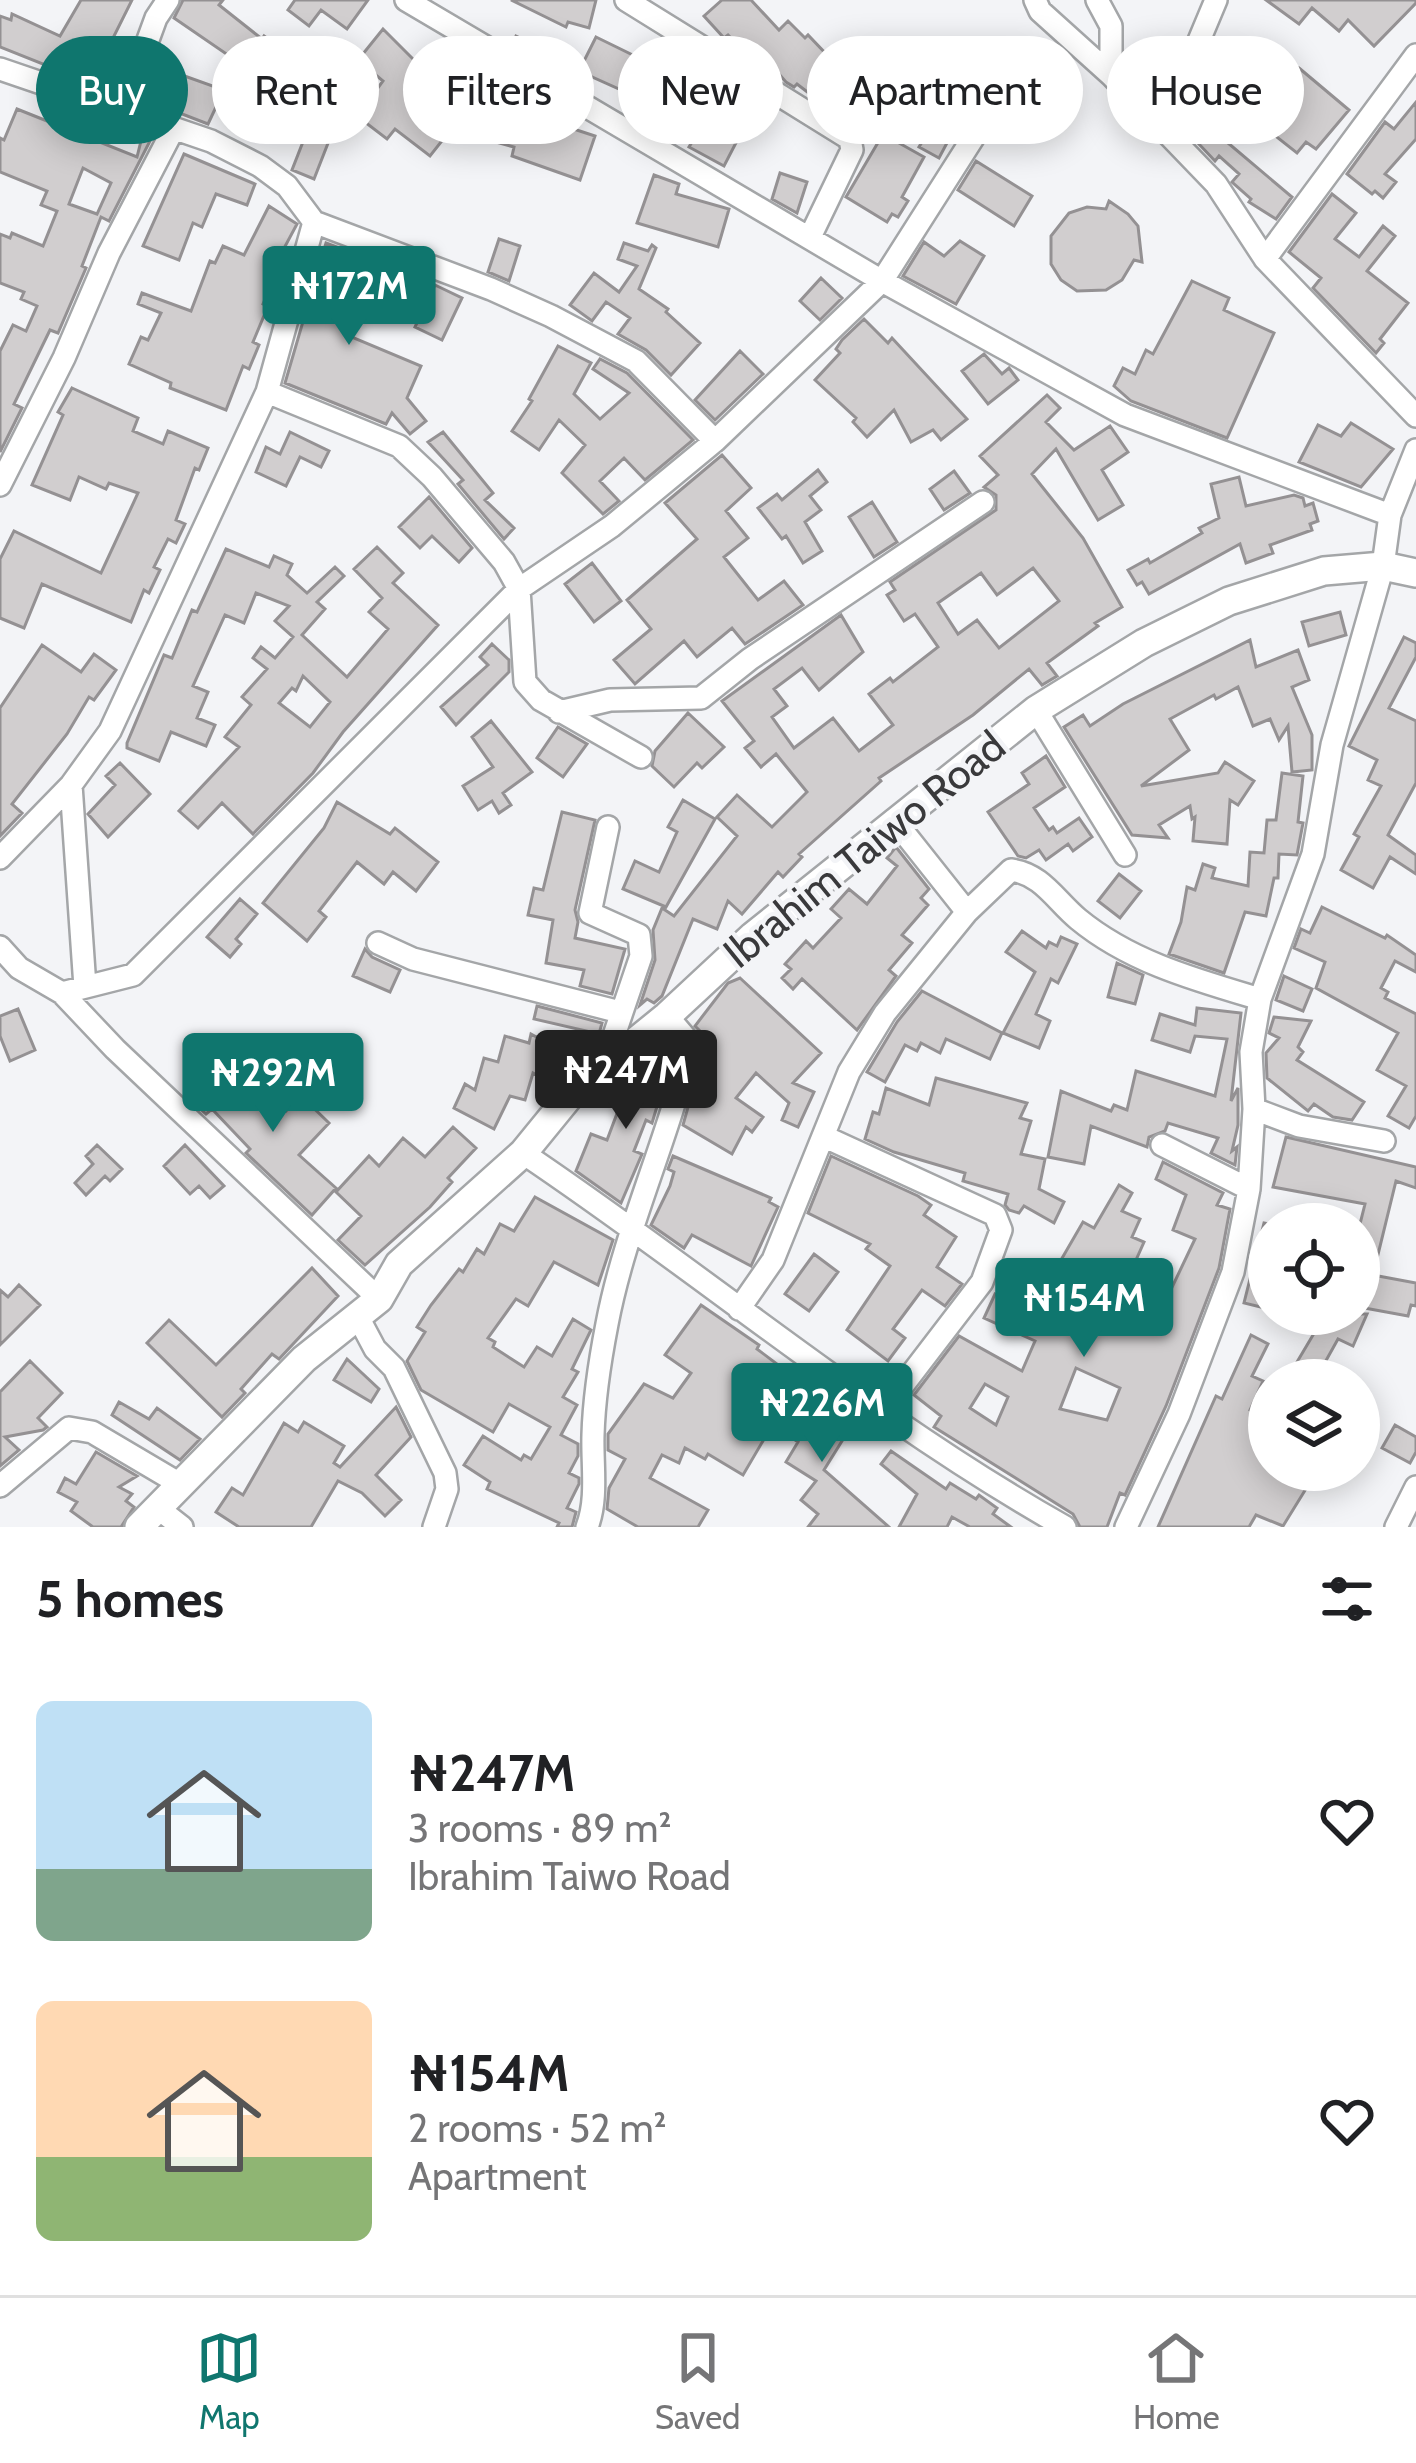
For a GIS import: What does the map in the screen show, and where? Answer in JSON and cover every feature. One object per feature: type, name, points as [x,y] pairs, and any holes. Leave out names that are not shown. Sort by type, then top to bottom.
[{"type":"main road","name":"Ibrahim Taiwo Road","points":[[149,1518],[304,1359],[368,1308],[399,1264],[523,1153],[572,1093],[667,1016],[753,936],[1036,710],[1144,644],[1228,601],[1324,571],[1383,566],[1416,573]]},
{"type":"street","points":[[149,36],[168,0]]},
{"type":"street","points":[[406,0],[882,281],[1125,415],[1390,514]]},
{"type":"street","points":[[626,0],[850,139],[852,150],[810,236]]},
{"type":"street","points":[[1097,0],[1111,36]]},
{"type":"street","points":[[1201,36],[1216,0]]},
{"type":"street","points":[[1033,4],[1107,71]]},
{"type":"street","points":[[1265,259],[1416,56]]},
{"type":"street","points":[[0,69],[36,81]]},
{"type":"street","points":[[188,134],[260,166],[287,186],[314,222],[491,290],[619,352],[636,362],[716,441]]},
{"type":"street","points":[[0,485],[166,144]]},
{"type":"street","points":[[62,993],[133,975],[519,589],[612,526],[716,441],[882,281],[969,144]]},
{"type":"street","points":[[1177,144],[1216,184],[1265,259],[1416,416]]},
{"type":"street","points":[[0,858],[71,785],[110,731],[267,392],[314,222]]},
{"type":"street","points":[[267,392],[399,446],[432,477],[504,562],[519,589],[525,682],[541,700],[640,757]]},
{"type":"street","points":[[1126,1527],[1179,1414],[1233,1273],[1249,1189],[1254,1109],[1251,1052],[1259,999],[1313,854],[1332,745],[1383,566],[1390,514],[1416,450]]},
{"type":"street","points":[[560,712],[610,700],[701,698],[750,659],[982,502]]},
{"type":"street","points":[[1036,710],[1125,855]]},
{"type":"street","points":[[71,785],[86,987]]},
{"type":"street","points":[[894,820],[967,912]]},
{"type":"street","points":[[604,1065],[641,956],[642,940],[590,913],[608,826]]},
{"type":"street","points":[[739,1309],[773,1260],[849,1072],[885,1013],[967,912],[1011,870],[1035,877],[1078,920],[1123,948],[1176,974],[1259,999]]},
{"type":"street","points":[[378,943],[412,959],[620,1012]]},
{"type":"street","points":[[0,947],[9,973],[62,993],[368,1308],[375,1349],[394,1368],[445,1473],[443,1510],[434,1527]]},
{"type":"street","points":[[587,1527],[593,1511],[593,1428],[601,1360],[631,1226],[655,1167],[689,1049],[685,1036],[667,1016]]},
{"type":"street","points":[[1254,1109],[1299,1126],[1384,1141]]},
{"type":"street","points":[[825,1137],[995,1215],[1001,1230],[982,1282],[884,1410]]},
{"type":"street","points":[[1162,1145],[1249,1189]]},
{"type":"street","points":[[523,1153],[884,1410],[1065,1527]]},
{"type":"street","points":[[0,1486],[69,1429],[92,1432],[181,1484]]},
{"type":"street","points":[[1396,1527],[1416,1487]]},
{"type":"street","points":[[149,1518],[182,1527]]},
{"type":"building","points":[[81,0],[132,0],[114,36],[60,36]]},
{"type":"building","points":[[183,0],[223,0],[219,5],[258,36],[212,36],[212,44],[174,18]]},
{"type":"building","points":[[295,0],[368,0],[347,29],[321,10],[309,26],[288,10]]},
{"type":"building","points":[[511,0],[596,0],[589,28],[568,22],[566,27]]},
{"type":"building","points":[[722,0],[751,0],[779,30],[788,21],[807,36],[807,92],[783,79],[783,36],[722,36],[704,16]]},
{"type":"building","points":[[1266,0],[1416,3],[1374,46],[1348,20],[1339,31],[1312,8],[1299,24]]},
{"type":"building","points":[[12,14],[60,36],[36,36],[36,61],[0,47],[0,16],[11,20]]},
{"type":"building","points":[[383,29],[403,49],[403,135],[395,129],[387,139],[379,133],[383,81],[377,36]]},
{"type":"building","points":[[596,37],[618,48],[618,89],[594,78]]},
{"type":"building","points":[[1304,72],[1349,110],[1316,149],[1306,142],[1297,153],[1286,144],[1304,144]]},
{"type":"building","points":[[188,77],[212,86],[208,124],[188,116]]},
{"type":"building","points":[[1416,102],[1416,139],[1385,174],[1396,182],[1383,198],[1375,191],[1372,194],[1347,174],[1385,122],[1394,129]]},
{"type":"building","points":[[17,109],[36,117],[36,144],[104,144],[137,157],[140,144],[148,144],[109,221],[101,217],[82,266],[86,268],[58,333],[50,330],[14,404],[22,408],[0,452],[0,351],[13,325],[26,331],[37,306],[21,299],[24,292],[0,283],[0,234],[10,238],[12,233],[43,246],[57,211],[41,205],[47,191],[0,172],[0,138],[4,140]],"holes":[[[83,168],[111,183],[97,214],[69,204]]]},
{"type":"building","points":[[302,144],[328,144],[314,179],[292,170]]},
{"type":"building","points":[[414,144],[439,144],[430,156]]},
{"type":"building","points":[[503,144],[592,144],[580,180],[512,156],[514,147]]},
{"type":"building","points":[[691,144],[735,144],[724,166]]},
{"type":"building","points":[[877,144],[901,144],[924,157],[902,197],[908,201],[898,217],[892,214],[887,222],[846,197]]},
{"type":"building","points":[[921,144],[946,144],[939,158]]},
{"type":"building","points":[[1199,144],[1229,144],[1292,197],[1276,219],[1249,202],[1232,182],[1239,174],[1219,156],[1215,161]]},
{"type":"building","points":[[184,154],[255,184],[247,205],[216,194],[202,227],[193,223],[179,260],[143,246]]},
{"type":"building","points":[[976,161],[1032,196],[1014,226],[958,190]]},
{"type":"building","points":[[780,173],[807,182],[797,213],[772,199]]},
{"type":"building","points":[[654,175],[679,184],[676,194],[729,209],[718,247],[637,223]]},
{"type":"building","points":[[1332,194],[1356,213],[1335,239],[1359,257],[1383,226],[1395,236],[1367,271],[1408,303],[1380,339],[1384,343],[1376,353],[1313,288],[1321,278],[1289,252]]},
{"type":"building","points":[[1109,201],[1138,226],[1142,262],[1134,260],[1122,280],[1106,290],[1077,291],[1061,280],[1051,264],[1051,236],[1069,213],[1087,207],[1106,209]]},
{"type":"building","points":[[269,206],[297,224],[274,267],[278,269],[263,304],[268,306],[253,342],[259,345],[249,369],[243,366],[226,410],[170,388],[171,383],[129,364],[141,337],[148,340],[161,313],[138,304],[142,293],[191,311],[210,261],[215,263],[223,246],[244,255]]},
{"type":"building","points":[[499,239],[520,246],[509,281],[488,272]]},
{"type":"building","points":[[960,241],[984,256],[956,304],[903,276],[924,242],[944,256]]},
{"type":"building","points":[[326,243],[374,261],[349,336],[421,366],[407,398],[426,421],[410,434],[392,413],[386,424],[285,383]]},
{"type":"building","points":[[624,243],[648,251],[652,245],[656,248],[639,289],[668,309],[700,343],[671,375],[646,350],[618,334],[630,318],[606,302],[592,321],[570,305],[594,273],[619,292],[637,266],[618,259]]},
{"type":"building","points":[[821,278],[842,298],[820,320],[800,301]]},
{"type":"building","points":[[1192,281],[1229,298],[1224,310],[1274,333],[1227,438],[1131,401],[1114,386],[1123,368],[1135,374],[1146,350],[1153,354]]},
{"type":"building","points":[[435,285],[462,298],[442,340],[415,327]]},
{"type":"building","points":[[864,319],[888,343],[892,338],[967,419],[941,440],[933,430],[911,442],[894,410],[867,437],[853,422],[856,418],[815,380],[840,353],[836,349],[842,340]]},
{"type":"building","points":[[558,346],[591,363],[574,394],[600,419],[629,393],[593,369],[600,359],[627,373],[693,440],[645,480],[624,458],[600,481],[619,501],[603,514],[562,473],[585,445],[559,420],[539,450],[512,431]]},
{"type":"building","points":[[740,351],[763,374],[715,420],[695,400]]},
{"type":"building","points":[[984,354],[1002,374],[1009,368],[1018,380],[988,404],[962,371]]},
{"type":"building","points":[[72,388],[138,418],[133,431],[163,444],[168,431],[208,448],[199,470],[195,468],[176,520],[185,524],[176,543],[168,539],[154,567],[160,570],[149,593],[144,590],[131,622],[42,584],[24,628],[0,618],[0,559],[14,531],[101,573],[138,493],[109,483],[106,489],[79,477],[70,500],[32,485],[63,415],[58,412]]},
{"type":"building","points":[[1047,395],[1060,408],[1046,422],[1074,450],[1110,426],[1128,452],[1102,470],[1123,505],[1098,520],[1056,449],[1032,474],[1083,538],[1122,607],[1047,663],[1057,676],[1042,685],[1029,669],[973,715],[879,778],[799,854],[802,857],[783,877],[778,872],[742,914],[728,901],[717,929],[693,919],[662,996],[640,1005],[655,960],[653,930],[662,908],[674,916],[737,836],[717,817],[737,795],[772,827],[807,792],[776,754],[761,767],[745,748],[754,741],[722,701],[841,615],[863,652],[819,690],[802,668],[774,689],[787,706],[772,717],[794,748],[833,718],[859,751],[893,725],[869,694],[938,647],[915,614],[904,621],[887,595],[895,590],[890,582],[996,510],[996,495],[984,487],[998,475],[980,456]],"holes":[[[1033,568],[1059,601],[999,648],[977,620],[958,634],[938,603],[981,573],[997,595]]]},
{"type":"building","points":[[1351,423],[1393,449],[1361,487],[1299,462],[1318,425],[1341,436]]},
{"type":"building","points":[[290,432],[329,451],[321,467],[300,457],[286,486],[256,472],[266,447],[280,454]]},
{"type":"building","points":[[443,432],[493,493],[485,500],[514,528],[504,539],[458,484],[463,480],[428,442]]},
{"type":"building","points":[[722,455],[751,488],[726,511],[748,538],[724,557],[758,600],[784,581],[803,605],[745,644],[732,628],[697,657],[684,641],[635,684],[614,660],[651,629],[627,600],[697,539],[665,503]]},
{"type":"building","points":[[818,470],[827,482],[810,496],[821,510],[805,522],[822,551],[803,563],[786,536],[782,539],[758,508],[777,494],[782,500]]},
{"type":"building","points":[[954,471],[970,493],[944,510],[930,489]]},
{"type":"building","points":[[1239,477],[1246,506],[1294,495],[1303,498],[1305,506],[1313,503],[1318,521],[1310,524],[1312,530],[1270,545],[1273,553],[1246,563],[1240,544],[1149,594],[1142,582],[1137,585],[1128,570],[1202,533],[1199,528],[1219,518],[1211,484]]},
{"type":"building","points":[[429,497],[472,548],[459,562],[432,536],[420,548],[399,527]]},
{"type":"building","points":[[872,502],[897,542],[874,557],[849,517]]},
{"type":"building","points":[[377,547],[403,573],[393,583],[438,625],[313,773],[253,834],[222,803],[198,828],[179,811],[239,747],[225,737],[251,705],[242,697],[267,669],[253,658],[261,647],[275,658],[293,637],[275,621],[289,606],[256,593],[244,623],[225,615],[193,686],[208,692],[197,718],[215,725],[206,746],[171,732],[159,761],[127,748],[127,743],[164,655],[172,658],[226,549],[269,567],[274,556],[292,564],[287,575],[307,593],[335,567],[344,576],[317,602],[325,609],[302,635],[347,677],[388,629],[369,612],[382,598],[354,569]],"holes":[[[303,676],[330,702],[310,727],[279,703],[292,688],[296,691]]]},
{"type":"building","points":[[592,563],[621,601],[594,622],[565,584]]},
{"type":"building","points":[[1340,612],[1346,635],[1309,646],[1302,622]]},
{"type":"building","points":[[1404,637],[1416,643],[1416,657],[1389,708],[1416,721],[1416,783],[1388,835],[1416,855],[1416,874],[1390,857],[1373,888],[1341,870],[1359,837],[1354,834],[1381,786],[1368,780],[1377,760],[1349,746]]},
{"type":"building","points":[[1250,640],[1256,667],[1298,650],[1309,680],[1292,687],[1312,735],[1312,770],[1292,772],[1288,726],[1279,740],[1270,719],[1253,726],[1238,687],[1216,699],[1214,695],[1170,719],[1189,750],[1141,786],[1218,773],[1225,762],[1254,781],[1238,805],[1230,800],[1227,844],[1193,841],[1195,817],[1192,819],[1190,806],[1159,825],[1168,838],[1132,835],[1064,727],[1083,715],[1090,726],[1123,704]]},
{"type":"building","points":[[492,644],[509,660],[509,672],[456,725],[441,707],[488,665],[480,657]]},
{"type":"building","points":[[42,645],[81,672],[94,654],[116,670],[94,700],[89,697],[67,734],[12,804],[22,813],[0,836],[0,708]]},
{"type":"building","points":[[688,713],[724,747],[702,768],[697,763],[674,787],[652,766],[655,751]]},
{"type":"building","points":[[491,721],[532,772],[503,793],[511,805],[499,813],[492,801],[478,810],[463,786],[493,767],[472,737]]},
{"type":"building","points":[[558,727],[587,744],[563,777],[537,758]]},
{"type":"building","points":[[1046,756],[1065,787],[1034,808],[1049,830],[1053,827],[1057,833],[1079,818],[1092,837],[1073,851],[1068,844],[1046,860],[1039,850],[1026,858],[1018,856],[988,812],[1029,784],[1022,773]]},
{"type":"building","points":[[120,763],[150,794],[108,837],[88,814],[115,785],[106,776]]},
{"type":"building","points":[[1282,773],[1303,776],[1298,822],[1303,823],[1297,855],[1279,854],[1278,878],[1274,878],[1266,916],[1245,912],[1224,973],[1169,954],[1187,887],[1195,890],[1203,864],[1215,868],[1212,878],[1248,886],[1250,852],[1264,853],[1267,820],[1276,820]]},
{"type":"building","points":[[683,800],[715,819],[666,907],[623,889],[635,861],[659,872],[677,832],[668,827]]},
{"type":"building","points":[[337,802],[390,834],[395,828],[438,862],[416,891],[393,872],[384,884],[357,862],[319,911],[326,917],[307,941],[263,903],[324,828]]},
{"type":"building","points":[[562,812],[595,820],[575,910],[575,938],[625,949],[612,994],[580,986],[584,970],[546,963],[553,920],[528,915],[534,888],[543,890]]},
{"type":"building","points":[[896,847],[929,889],[921,898],[928,905],[902,935],[912,943],[889,970],[896,976],[857,1030],[802,979],[793,989],[782,978],[791,969],[785,964],[806,941],[813,948],[841,918],[831,909],[849,889],[867,904],[897,866],[887,858]]},
{"type":"building","points":[[1119,874],[1141,891],[1120,918],[1098,901]]},
{"type":"building","points":[[240,899],[257,914],[236,939],[241,944],[230,957],[207,937]]},
{"type":"building","points":[[1322,907],[1387,935],[1416,955],[1416,972],[1395,961],[1381,988],[1388,992],[1385,998],[1416,1014],[1416,1116],[1409,1128],[1388,1116],[1406,1086],[1377,1070],[1398,1033],[1316,988],[1325,962],[1294,948],[1301,929],[1310,933]]},
{"type":"building","points":[[1022,931],[1046,948],[1049,942],[1057,946],[1061,937],[1077,944],[1058,983],[1051,979],[1036,1014],[1050,1021],[1039,1048],[1003,1033],[1035,972],[1006,952]]},
{"type":"building","points":[[365,949],[400,970],[390,992],[353,976]]},
{"type":"building","points":[[1117,963],[1143,975],[1135,1004],[1108,997]]},
{"type":"building","points":[[1284,976],[1312,989],[1303,1011],[1276,1000]]},
{"type":"building","points":[[740,978],[821,1053],[793,1083],[814,1092],[798,1127],[782,1120],[789,1103],[756,1073],[736,1098],[763,1117],[752,1132],[746,1127],[732,1154],[683,1125],[710,1041],[695,1026],[728,983]]},
{"type":"building","points":[[922,991],[1002,1033],[990,1059],[946,1039],[940,1053],[921,1043],[917,1051],[905,1045],[885,1082],[867,1072]]},
{"type":"building","points":[[537,1006],[602,1023],[599,1034],[534,1019]]},
{"type":"building","points":[[1197,1008],[1241,1013],[1231,1101],[1238,1088],[1235,1165],[1211,1153],[1218,1138],[1168,1123],[1165,1131],[1149,1137],[1147,1147],[1091,1126],[1084,1164],[1048,1157],[1061,1091],[1111,1111],[1114,1105],[1127,1110],[1136,1071],[1215,1096],[1227,1039],[1195,1036],[1190,1052],[1152,1040],[1160,1014],[1195,1025]]},
{"type":"building","points":[[18,1009],[35,1050],[10,1061],[0,1036],[0,1016]]},
{"type":"building","points":[[1274,1017],[1311,1021],[1297,1060],[1364,1102],[1352,1120],[1333,1117],[1314,1104],[1308,1111],[1267,1078],[1266,1053],[1279,1038],[1269,1033]]},
{"type":"building","points":[[531,1034],[578,1060],[573,1069],[555,1085],[533,1073],[525,1100],[510,1096],[494,1129],[454,1108],[465,1084],[475,1090],[484,1058],[498,1062],[505,1036],[529,1043]]},
{"type":"building","points":[[663,1046],[673,1051],[652,1123],[646,1120],[634,1151],[642,1154],[621,1203],[576,1171],[591,1134],[607,1140],[630,1079],[637,1082],[648,1060],[654,1062]]},
{"type":"building","points":[[245,1068],[286,1111],[300,1095],[329,1123],[299,1155],[336,1188],[312,1215],[246,1153],[250,1149],[212,1109],[206,1114],[195,1104],[215,1085],[221,1092]]},
{"type":"building","points":[[936,1078],[1027,1103],[1020,1118],[1031,1121],[1021,1154],[1045,1159],[1039,1189],[1064,1202],[1054,1223],[1024,1206],[1019,1213],[1009,1210],[1005,1205],[1008,1194],[963,1181],[965,1173],[865,1139],[886,1088],[929,1105]]},
{"type":"building","points":[[453,1127],[476,1148],[448,1178],[452,1182],[430,1207],[365,1265],[338,1240],[361,1216],[336,1192],[369,1156],[379,1166],[403,1138],[425,1157]]},
{"type":"building","points":[[1286,1137],[1416,1167],[1416,1188],[1396,1181],[1380,1246],[1380,1203],[1273,1187]]},
{"type":"building","points":[[97,1145],[122,1169],[110,1181],[105,1176],[86,1195],[75,1183],[93,1164],[86,1156]]},
{"type":"building","points":[[185,1145],[224,1186],[210,1198],[199,1186],[190,1194],[164,1166]]},
{"type":"building","points":[[673,1156],[771,1198],[769,1202],[778,1207],[751,1266],[692,1235],[684,1248],[651,1225],[670,1186],[674,1172],[668,1169]]},
{"type":"building","points":[[831,1156],[918,1196],[931,1205],[924,1215],[956,1237],[937,1267],[962,1284],[945,1306],[922,1290],[893,1329],[905,1338],[888,1361],[847,1330],[890,1266],[866,1249],[870,1244],[808,1213]]},
{"type":"building","points":[[1163,1162],[1223,1193],[1217,1205],[1230,1209],[1219,1268],[1166,1406],[1125,1495],[1120,1493],[1107,1527],[1080,1527],[1073,1514],[934,1427],[941,1416],[914,1395],[959,1336],[1022,1371],[1035,1341],[984,1318],[995,1294],[999,1296],[1013,1263],[1030,1270],[1021,1288],[1039,1298],[1083,1222],[1094,1228],[1119,1185],[1132,1193],[1122,1211],[1140,1219],[1132,1237],[1144,1242],[1132,1269],[1141,1273],[1137,1285],[1166,1300],[1195,1239],[1173,1230],[1186,1195],[1156,1179]],"holes":[[[1067,1277],[1104,1292],[1086,1334],[1058,1322],[1065,1306],[1056,1302]],[[1076,1368],[1120,1388],[1107,1420],[1060,1409]],[[985,1384],[1008,1397],[996,1425],[970,1408]]]},
{"type":"building","points":[[535,1197],[613,1240],[598,1285],[554,1262],[528,1306],[516,1299],[488,1338],[495,1342],[493,1347],[524,1367],[537,1347],[552,1356],[573,1319],[591,1330],[572,1369],[578,1372],[563,1397],[577,1405],[561,1435],[578,1444],[569,1473],[579,1478],[567,1508],[576,1512],[572,1527],[557,1527],[559,1523],[487,1489],[490,1482],[464,1465],[483,1436],[521,1460],[524,1455],[531,1459],[550,1427],[509,1404],[493,1432],[421,1390],[407,1361],[425,1332],[417,1327],[459,1269],[463,1272],[477,1249],[484,1254],[500,1224],[514,1231]]},
{"type":"building","points":[[814,1254],[838,1272],[809,1311],[785,1294]]},
{"type":"building","points":[[312,1268],[338,1296],[279,1359],[272,1354],[222,1417],[147,1343],[169,1320],[216,1365]]},
{"type":"building","points":[[1380,1276],[1416,1283],[1416,1306],[1411,1305],[1408,1316],[1380,1311]]},
{"type":"building","points":[[19,1285],[40,1305],[0,1345],[0,1290],[8,1297]]},
{"type":"building","points":[[701,1305],[759,1345],[757,1349],[781,1367],[744,1421],[767,1434],[743,1475],[708,1454],[705,1459],[685,1448],[679,1463],[662,1455],[650,1478],[708,1510],[698,1527],[638,1527],[607,1509],[609,1488],[625,1459],[608,1450],[608,1434],[644,1384],[673,1398],[691,1373],[665,1355]]},
{"type":"building","points":[[1251,1335],[1268,1344],[1260,1359],[1248,1359],[1248,1491],[1305,1491],[1283,1526],[1256,1515],[1249,1527],[1158,1527],[1216,1396],[1222,1399]]},
{"type":"building","points":[[1313,1335],[1358,1335],[1353,1346],[1338,1339],[1327,1359],[1299,1359]]},
{"type":"building","points":[[347,1359],[379,1389],[371,1402],[334,1380]]},
{"type":"building","points":[[30,1361],[62,1393],[38,1418],[47,1427],[5,1437],[19,1450],[0,1466],[0,1392]]},
{"type":"building","points":[[803,1385],[825,1400],[816,1413],[847,1433],[824,1470],[889,1527],[808,1527],[818,1514],[801,1500],[816,1481],[786,1462],[798,1442],[775,1426]]},
{"type":"building","points":[[119,1402],[149,1419],[157,1408],[200,1439],[180,1460],[112,1415]]},
{"type":"building","points":[[396,1407],[411,1437],[376,1475],[401,1500],[385,1516],[362,1493],[338,1481],[311,1527],[239,1527],[216,1512],[232,1488],[243,1495],[284,1423],[298,1432],[304,1422],[344,1446],[334,1463],[340,1467]]},
{"type":"building","points":[[1395,1425],[1416,1437],[1410,1463],[1382,1448]]},
{"type":"building","points":[[891,1451],[946,1489],[950,1483],[976,1499],[979,1495],[1011,1527],[970,1527],[952,1517],[947,1527],[899,1527],[917,1494],[881,1464]]},
{"type":"building","points":[[96,1452],[137,1476],[119,1487],[132,1494],[126,1501],[134,1507],[121,1527],[93,1527],[71,1511],[77,1502],[58,1492],[65,1478],[76,1484]]}]
